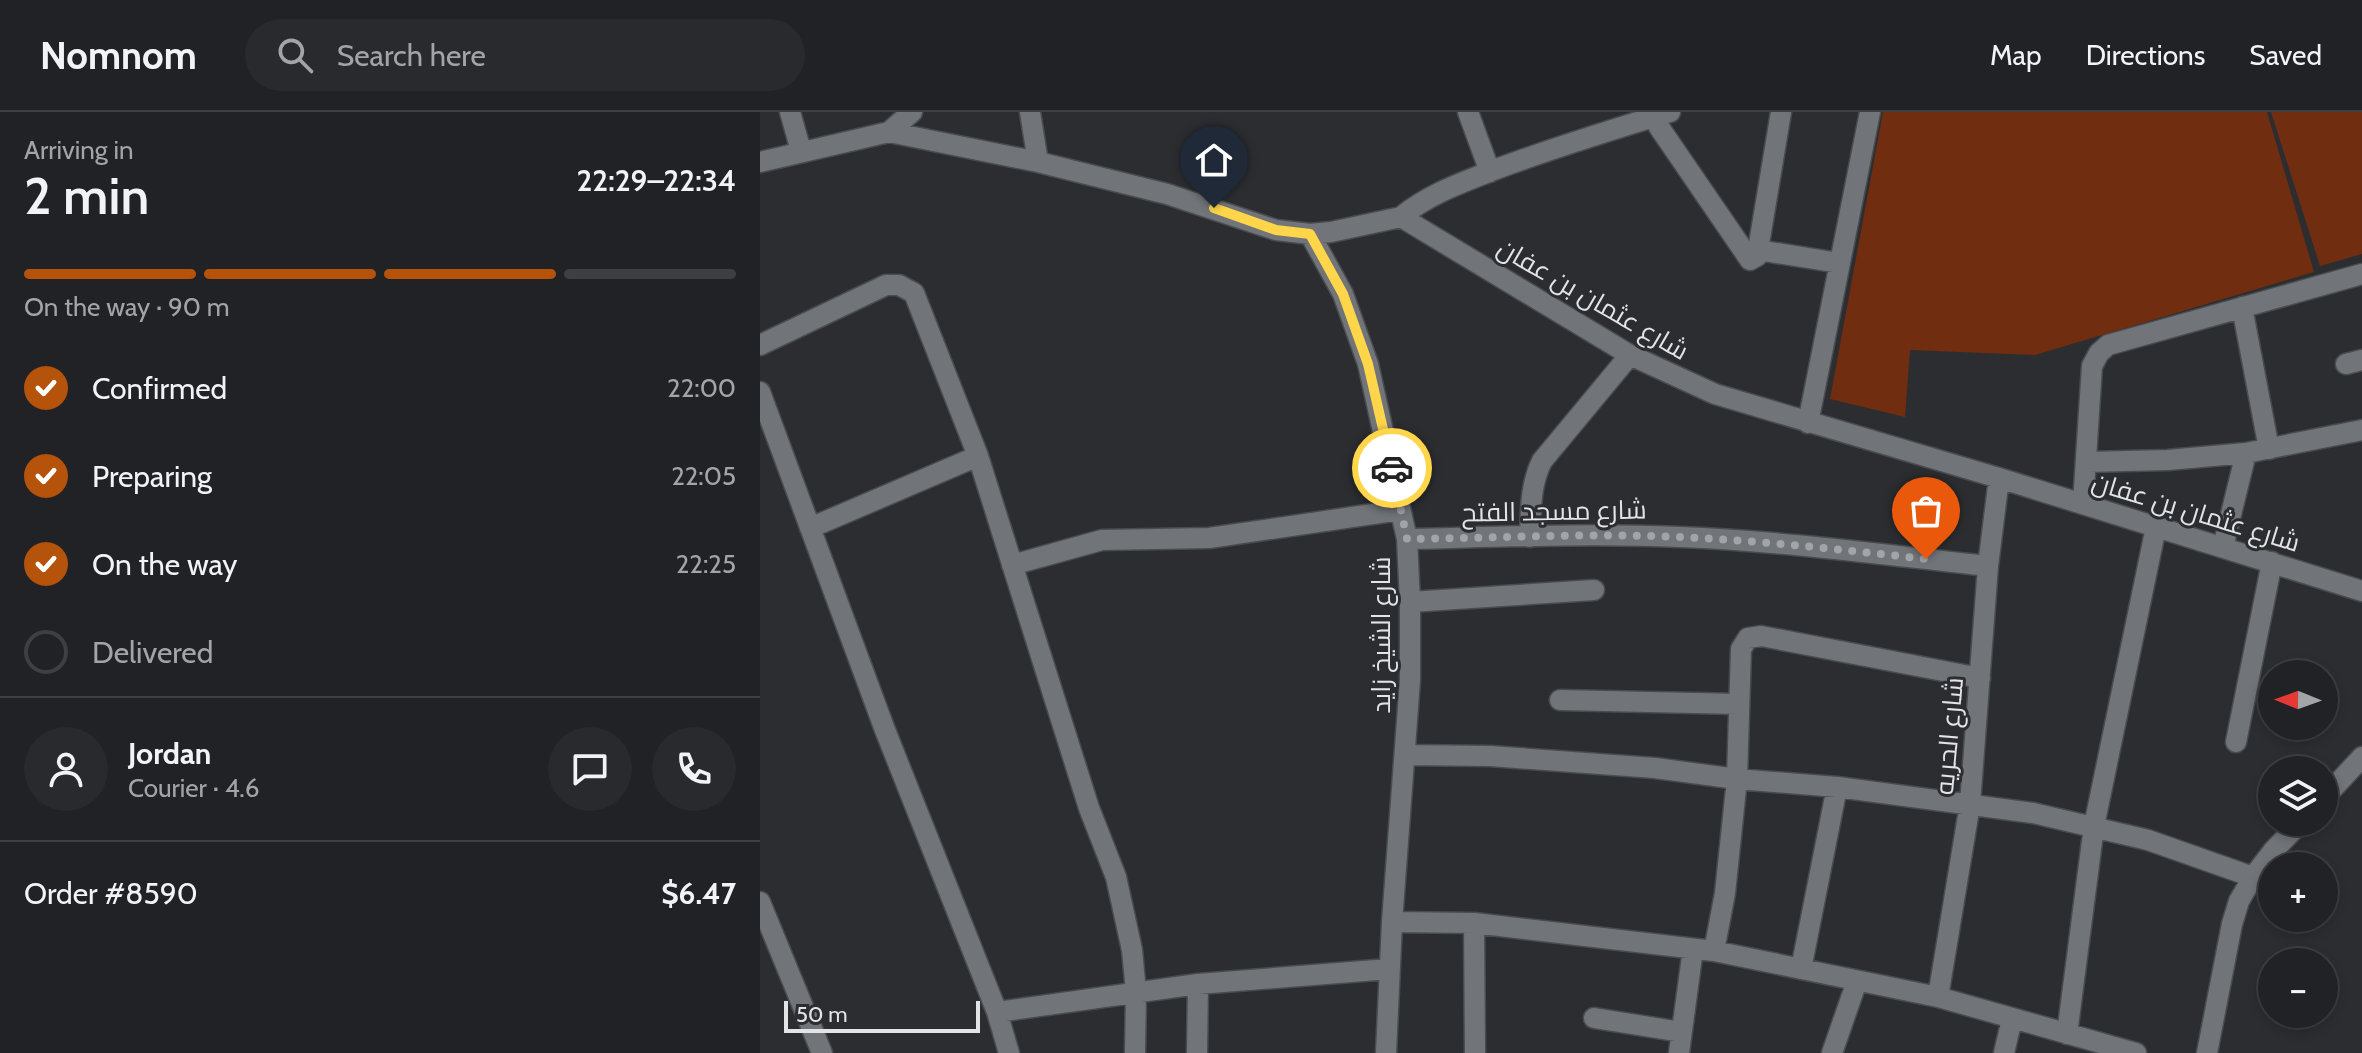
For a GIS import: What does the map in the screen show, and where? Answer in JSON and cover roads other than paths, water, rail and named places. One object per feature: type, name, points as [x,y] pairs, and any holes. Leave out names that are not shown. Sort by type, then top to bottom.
[{"type":"street","points":[[790,112],[801,151]]},
{"type":"street","points":[[889,132],[912,112]]},
{"type":"street","points":[[1030,112],[1038,162]]},
{"type":"street","points":[[1468,112],[1490,172]]},
{"type":"street","points":[[760,162],[889,132],[1038,162],[1167,194],[1276,230],[1310,234],[1401,217],[1432,195],[1598,132],[1659,114],[1748,259],[1756,259],[1781,112]]},
{"type":"street","points":[[1808,423],[1870,112]]},
{"type":"street","name":"شارع عثمان بن عفان","points":[[1401,217],[1630,355],[1715,394],[2362,591]]},
{"type":"street","name":"شارع الشيخ زايد","points":[[1310,234],[1343,294],[1368,364],[1407,539],[1410,680],[1392,922],[1386,1053]]},
{"type":"street","points":[[1758,250],[1839,263]]},
{"type":"street","points":[[2083,504],[2092,366],[2108,345],[2362,274]]},
{"type":"street","points":[[760,345],[886,285],[899,285],[914,293],[978,456],[1089,808],[1116,877],[1132,950],[1136,992],[1135,1053]]},
{"type":"street","points":[[2242,307],[2269,449]]},
{"type":"street","points":[[1530,537],[1532,491],[1542,461],[1630,355]]},
{"type":"street","points":[[760,392],[885,730],[997,1012],[1009,1053]]},
{"type":"street","points":[[2086,462],[2168,460],[2246,453],[2362,430]]},
{"type":"street","points":[[2223,547],[2246,453]]},
{"type":"street","points":[[810,528],[978,456]]},
{"type":"street","name":"شارع الحريه","points":[[1938,997],[1970,804],[1988,566],[1999,478]]},
{"type":"street","points":[[1012,565],[1102,540],[1209,538],[1400,510]]},
{"type":"street","points":[[2067,1034],[2094,826],[2156,527]]},
{"type":"street","name":"شارع مسجد الفتح","points":[[1407,539],[1680,537],[1757,541],[1988,566]]},
{"type":"street","points":[[2236,742],[2272,562]]},
{"type":"street","points":[[1410,602],[1594,590]]},
{"type":"street","points":[[1679,1053],[1681,1032],[1704,950],[1725,893],[1737,779],[1741,649],[1748,638],[1754,635],[1980,678]]},
{"type":"street","points":[[1560,700],[1738,704]]},
{"type":"street","points":[[1405,755],[1572,761],[1837,787],[1970,804],[2094,826],[2201,857],[2253,877]]},
{"type":"street","points":[[2338,783],[2362,757]]},
{"type":"street","points":[[1801,969],[1837,787]]},
{"type":"street","points":[[2207,1053],[2239,901],[2253,877],[2289,836]]},
{"type":"street","points":[[760,902],[822,1053]]},
{"type":"street","points":[[1392,922],[1474,923],[1704,950],[1938,997],[2136,1053]]},
{"type":"street","points":[[1474,923],[1475,1053]]},
{"type":"street","points":[[997,1012],[1198,984],[1389,969]]},
{"type":"street","points":[[1832,1053],[1857,981]]},
{"type":"street","points":[[1197,1053],[1198,984]]},
{"type":"street","points":[[1594,1018],[1681,1032]]},
{"type":"street","points":[[2004,1053],[2012,1019]]}]
